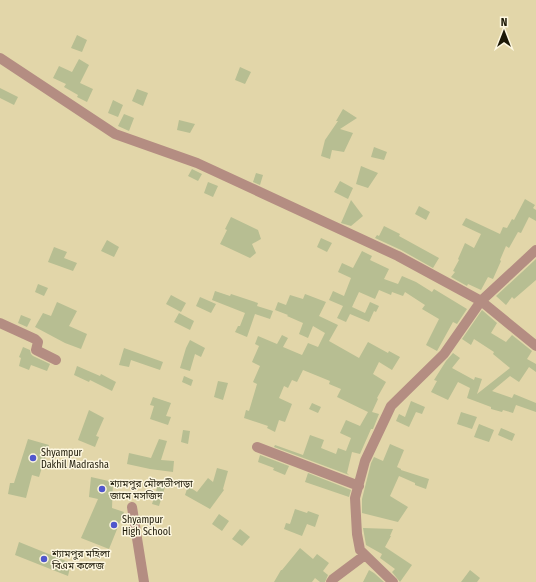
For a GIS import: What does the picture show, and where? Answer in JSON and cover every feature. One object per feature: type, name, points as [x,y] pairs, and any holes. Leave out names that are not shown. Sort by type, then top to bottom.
[{"type":"street","points":[[0,58],[115,134],[197,163],[398,256],[481,300],[536,346]]},
{"type":"street","points":[[393,582],[360,550],[356,534],[355,498],[365,460],[391,406],[444,354],[481,300],[536,250]]},
{"type":"street","points":[[0,323],[35,339],[38,342],[36,350],[56,360]]},
{"type":"street","points":[[257,447],[359,486]]},
{"type":"street","points":[[132,507],[144,582]]},
{"type":"street","points":[[331,582],[365,555]]},
{"type":"building","points":[[77,35],[87,40],[82,52],[71,48]]},
{"type":"building","points":[[79,59],[89,65],[80,83],[93,89],[87,102],[77,97],[78,95],[64,87],[66,84],[53,78],[59,66],[72,72]]},
{"type":"building","points":[[240,67],[251,72],[245,84],[235,80]]},
{"type":"building","points":[[0,88],[18,97],[14,105],[0,98]]},
{"type":"building","points":[[137,89],[148,93],[143,106],[132,101]]},
{"type":"building","points":[[113,100],[123,105],[118,117],[108,113]]},
{"type":"building","points":[[343,109],[357,118],[340,129],[353,133],[344,152],[332,150],[330,159],[321,156],[325,140],[338,121],[336,121]]},
{"type":"building","points":[[124,114],[134,118],[129,131],[118,126]]},
{"type":"building","points":[[179,120],[195,124],[190,133],[177,130]]},
{"type":"building","points":[[374,147],[387,152],[384,160],[371,157]]},
{"type":"building","points":[[361,166],[378,173],[368,188],[356,184]]},
{"type":"building","points":[[192,169],[202,174],[198,181],[188,176]]},
{"type":"building","points":[[256,173],[263,175],[260,185],[253,182]]},
{"type":"building","points":[[340,181],[353,188],[348,199],[334,192]]},
{"type":"building","points":[[208,182],[218,186],[213,197],[204,193]]},
{"type":"building","points":[[525,199],[535,205],[533,208],[536,210],[536,221],[529,217],[521,233],[518,232],[509,248],[506,246],[493,279],[488,277],[481,290],[468,284],[467,286],[451,277],[455,272],[453,271],[465,243],[474,248],[481,234],[462,225],[466,218],[500,234],[503,227],[507,228],[512,219],[514,220]]},
{"type":"building","points":[[351,200],[363,216],[351,226],[341,223]]},
{"type":"building","points":[[419,206],[430,212],[426,220],[415,214]]},
{"type":"building","points":[[231,217],[258,230],[261,239],[252,244],[256,253],[250,258],[220,244],[227,230],[225,229]]},
{"type":"building","points":[[384,226],[439,258],[433,268],[401,250],[375,238],[377,235],[379,236]]},
{"type":"building","points":[[321,238],[332,243],[327,252],[317,247]]},
{"type":"building","points":[[107,240],[119,247],[114,257],[101,251]]},
{"type":"building","points":[[54,247],[67,252],[64,258],[77,263],[73,271],[48,262]]},
{"type":"building","points":[[362,251],[372,256],[370,260],[389,269],[384,279],[398,284],[402,276],[416,282],[432,292],[434,289],[467,309],[457,324],[453,322],[437,351],[426,345],[439,319],[422,309],[425,305],[405,292],[403,296],[392,292],[391,295],[379,290],[375,299],[359,292],[352,307],[365,313],[370,302],[379,306],[376,312],[374,311],[369,322],[350,314],[346,322],[337,318],[343,306],[329,300],[333,291],[344,296],[351,278],[338,272],[342,263],[353,268]]},
{"type":"building","points":[[536,259],[536,280],[514,299],[512,297],[506,305],[496,296]]},
{"type":"building","points":[[38,284],[48,288],[44,296],[35,292]]},
{"type":"building","points":[[215,291],[230,296],[231,294],[258,303],[257,306],[273,311],[270,319],[255,314],[247,337],[235,332],[238,326],[240,326],[245,313],[212,300]]},
{"type":"building","points":[[305,294],[326,302],[319,316],[338,325],[329,341],[359,358],[368,342],[388,353],[389,351],[400,357],[392,370],[379,362],[373,374],[386,382],[377,398],[378,399],[372,412],[379,414],[360,454],[352,452],[347,473],[349,475],[274,447],[275,445],[303,455],[310,435],[324,440],[321,448],[336,454],[338,448],[346,451],[351,438],[340,433],[346,420],[360,426],[368,412],[337,397],[341,389],[329,384],[330,381],[303,370],[297,382],[292,380],[288,388],[284,386],[279,398],[292,404],[285,422],[279,420],[275,432],[267,428],[268,426],[244,418],[246,410],[249,411],[257,384],[253,382],[260,366],[252,362],[259,346],[255,344],[258,336],[277,344],[282,335],[288,338],[283,347],[302,355],[308,343],[318,347],[325,333],[313,326],[308,338],[299,334],[303,323],[275,310],[278,302],[286,305],[290,295],[303,299]]},
{"type":"building","points":[[171,295],[186,303],[181,312],[166,304]]},
{"type":"building","points":[[200,297],[216,304],[211,313],[196,306]]},
{"type":"building","points":[[57,302],[77,311],[69,326],[87,334],[81,349],[65,343],[35,327],[43,313],[51,316]]},
{"type":"building","points":[[482,310],[497,323],[491,333],[506,342],[512,335],[532,351],[527,359],[536,364],[536,372],[529,367],[519,382],[510,376],[492,391],[512,398],[514,394],[536,403],[536,412],[516,405],[513,413],[491,409],[491,407],[467,398],[470,388],[458,382],[448,400],[431,392],[437,381],[434,380],[453,353],[460,358],[452,368],[474,380],[475,377],[482,379],[477,394],[510,368],[493,354],[494,352],[474,339],[471,345],[462,339]]},
{"type":"building","points":[[179,313],[194,321],[190,330],[174,322]]},
{"type":"building","points":[[21,315],[31,319],[27,327],[18,323]]},
{"type":"building","points":[[190,340],[205,348],[201,357],[195,354],[190,371],[180,368]]},
{"type":"building","points":[[23,347],[30,350],[33,356],[50,364],[47,371],[31,365],[29,370],[19,366],[21,358],[19,357]]},
{"type":"building","points":[[124,348],[163,362],[160,370],[131,360],[129,367],[119,365]]},
{"type":"building","points":[[77,366],[100,376],[101,374],[116,382],[112,391],[90,380],[89,382],[74,375]]},
{"type":"building","points":[[184,376],[193,380],[191,386],[182,382]]},
{"type":"building","points":[[218,381],[228,383],[223,400],[214,397]]},
{"type":"building","points":[[153,397],[171,403],[166,416],[171,417],[168,425],[150,419],[154,406],[150,405]]},
{"type":"building","points":[[411,401],[425,407],[422,414],[416,412],[409,427],[396,421],[399,414],[405,417]]},
{"type":"building","points":[[312,403],[321,407],[318,413],[309,409]]},
{"type":"building","points":[[89,410],[104,418],[96,436],[99,437],[95,447],[78,440]]},
{"type":"building","points":[[461,412],[477,417],[472,429],[457,424]]},
{"type":"building","points":[[479,424],[494,430],[489,442],[474,437]]},
{"type":"building","points":[[501,428],[515,434],[512,441],[498,435]]},
{"type":"building","points":[[183,430],[190,431],[188,444],[181,442]]},
{"type":"building","name":"Shyampur Dakhil Madrasha","points":[[28,439],[49,445],[39,477],[32,475],[26,498],[8,494],[10,483],[14,483]]},
{"type":"building","points":[[159,439],[167,441],[161,460],[174,461],[173,472],[127,464],[129,453],[151,458]]},
{"type":"building","points":[[390,444],[404,450],[397,467],[401,470],[429,479],[426,489],[399,476],[390,496],[408,507],[398,522],[362,513],[362,499],[371,463],[374,457],[383,461]]},
{"type":"building","points":[[260,455],[289,466],[285,475],[273,470],[274,468],[258,462]]},
{"type":"building","points":[[217,468],[228,471],[224,490],[210,509],[185,495],[188,486],[197,492],[208,478],[213,482]]},
{"type":"building","points":[[308,473],[351,490],[349,497],[305,482]]},
{"type":"building","points":[[91,477],[113,482],[112,508],[124,512],[109,549],[81,538],[98,499],[89,497]]},
{"type":"building","points":[[158,485],[165,487],[159,506],[152,504]]},
{"type":"building","points":[[295,509],[307,513],[308,511],[319,515],[315,527],[307,524],[302,536],[284,529],[286,523],[290,524]]},
{"type":"building","points":[[219,514],[229,521],[222,531],[212,524]]},
{"type":"building","points":[[363,528],[393,529],[385,547],[412,565],[400,582],[392,572],[395,569],[380,558],[382,554],[366,545]]},
{"type":"building","points":[[240,529],[250,537],[242,546],[232,539]]},
{"type":"building","name":"শ্যামপুর মহিলা বিএম কলেজ","points":[[19,542],[71,563],[68,576],[15,555]]},
{"type":"building","points":[[300,548],[313,559],[317,554],[329,563],[323,571],[328,575],[325,582],[320,582],[315,578],[312,582],[274,582],[281,570]]},
{"type":"building","points":[[369,570],[374,573],[384,582],[363,582]]},
{"type":"building","points":[[470,570],[480,578],[477,582],[461,582]]},
{"type":"place","name":"Shyampur Dakhil Madrasha","points":[[33,458]]},
{"type":"place","name":"শ্যামপুর মৌলভীপাড়া জামে মসজিদ","points":[[102,489]]},
{"type":"place","name":"Shyampur High School","points":[[114,525]]},
{"type":"place","name":"শ্যামপুর মহিলা বিএম কলেজ","points":[[44,559]]}]
